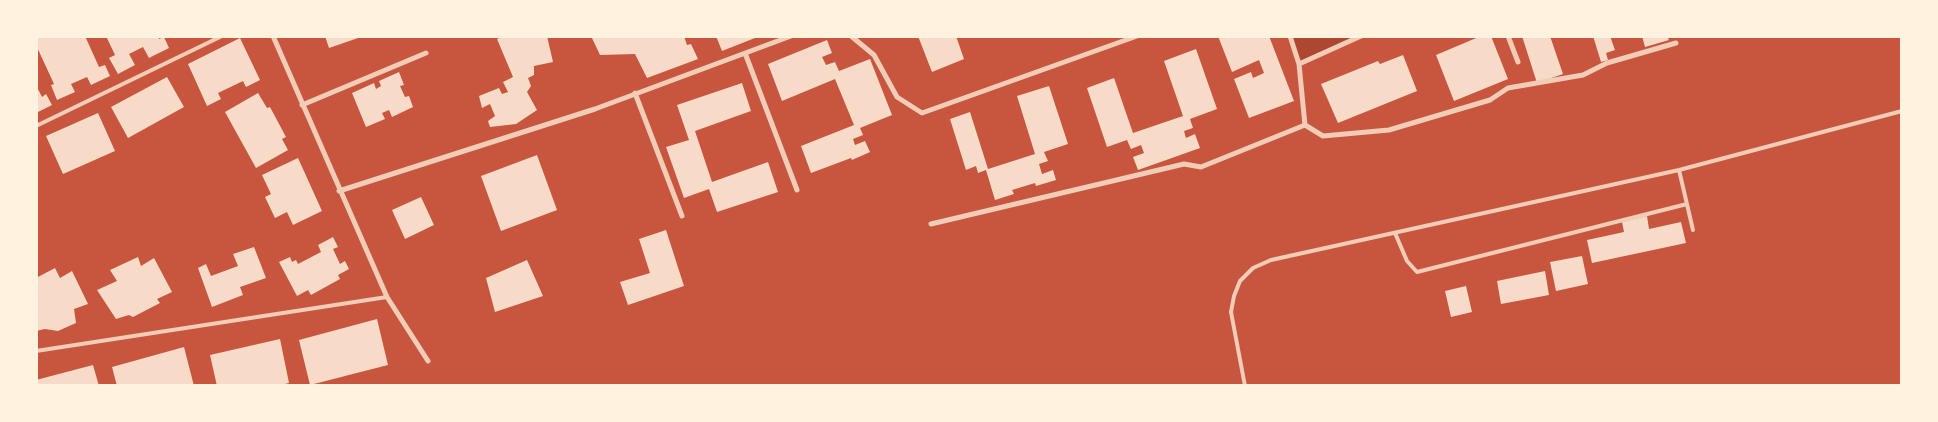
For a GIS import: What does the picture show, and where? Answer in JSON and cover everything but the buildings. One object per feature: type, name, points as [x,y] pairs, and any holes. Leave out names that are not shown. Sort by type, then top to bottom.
[{"type":"street","points":[[273,36],[339,192],[387,297],[428,361]]},
{"type":"street","points":[[339,192],[596,109],[791,36]]},
{"type":"street","points":[[851,36],[874,55],[897,97],[922,113],[1137,36]]},
{"type":"street","points":[[1290,36],[1299,64],[1305,124]]},
{"type":"street","points":[[1299,64],[1362,36]]},
{"type":"street","points":[[1508,36],[1518,62]]},
{"type":"street","points":[[1305,124],[1323,136],[1389,130],[1490,100],[1508,88],[1583,75],[1607,63],[1676,43]]},
{"type":"street","points":[[745,53],[797,190]]},
{"type":"street","points":[[302,105],[426,54]]},
{"type":"street","points":[[635,94],[682,216]]},
{"type":"street","points":[[931,224],[1184,164],[1201,167],[1305,124]]},
{"type":"lane","points":[[36,126],[222,36]]},
{"type":"lane","points":[[1245,386],[1231,312],[1234,296],[1240,281],[1253,268],[1271,260],[1679,170],[1902,112]]},
{"type":"lane","points":[[1679,170],[1693,230]]},
{"type":"lane","points":[[1395,233],[1407,261],[1417,272],[1687,204]]},
{"type":"lane","points":[[36,351],[387,297]]},
{"type":"shaded area","points":[[1290,36],[1361,36],[1299,64]]}]
